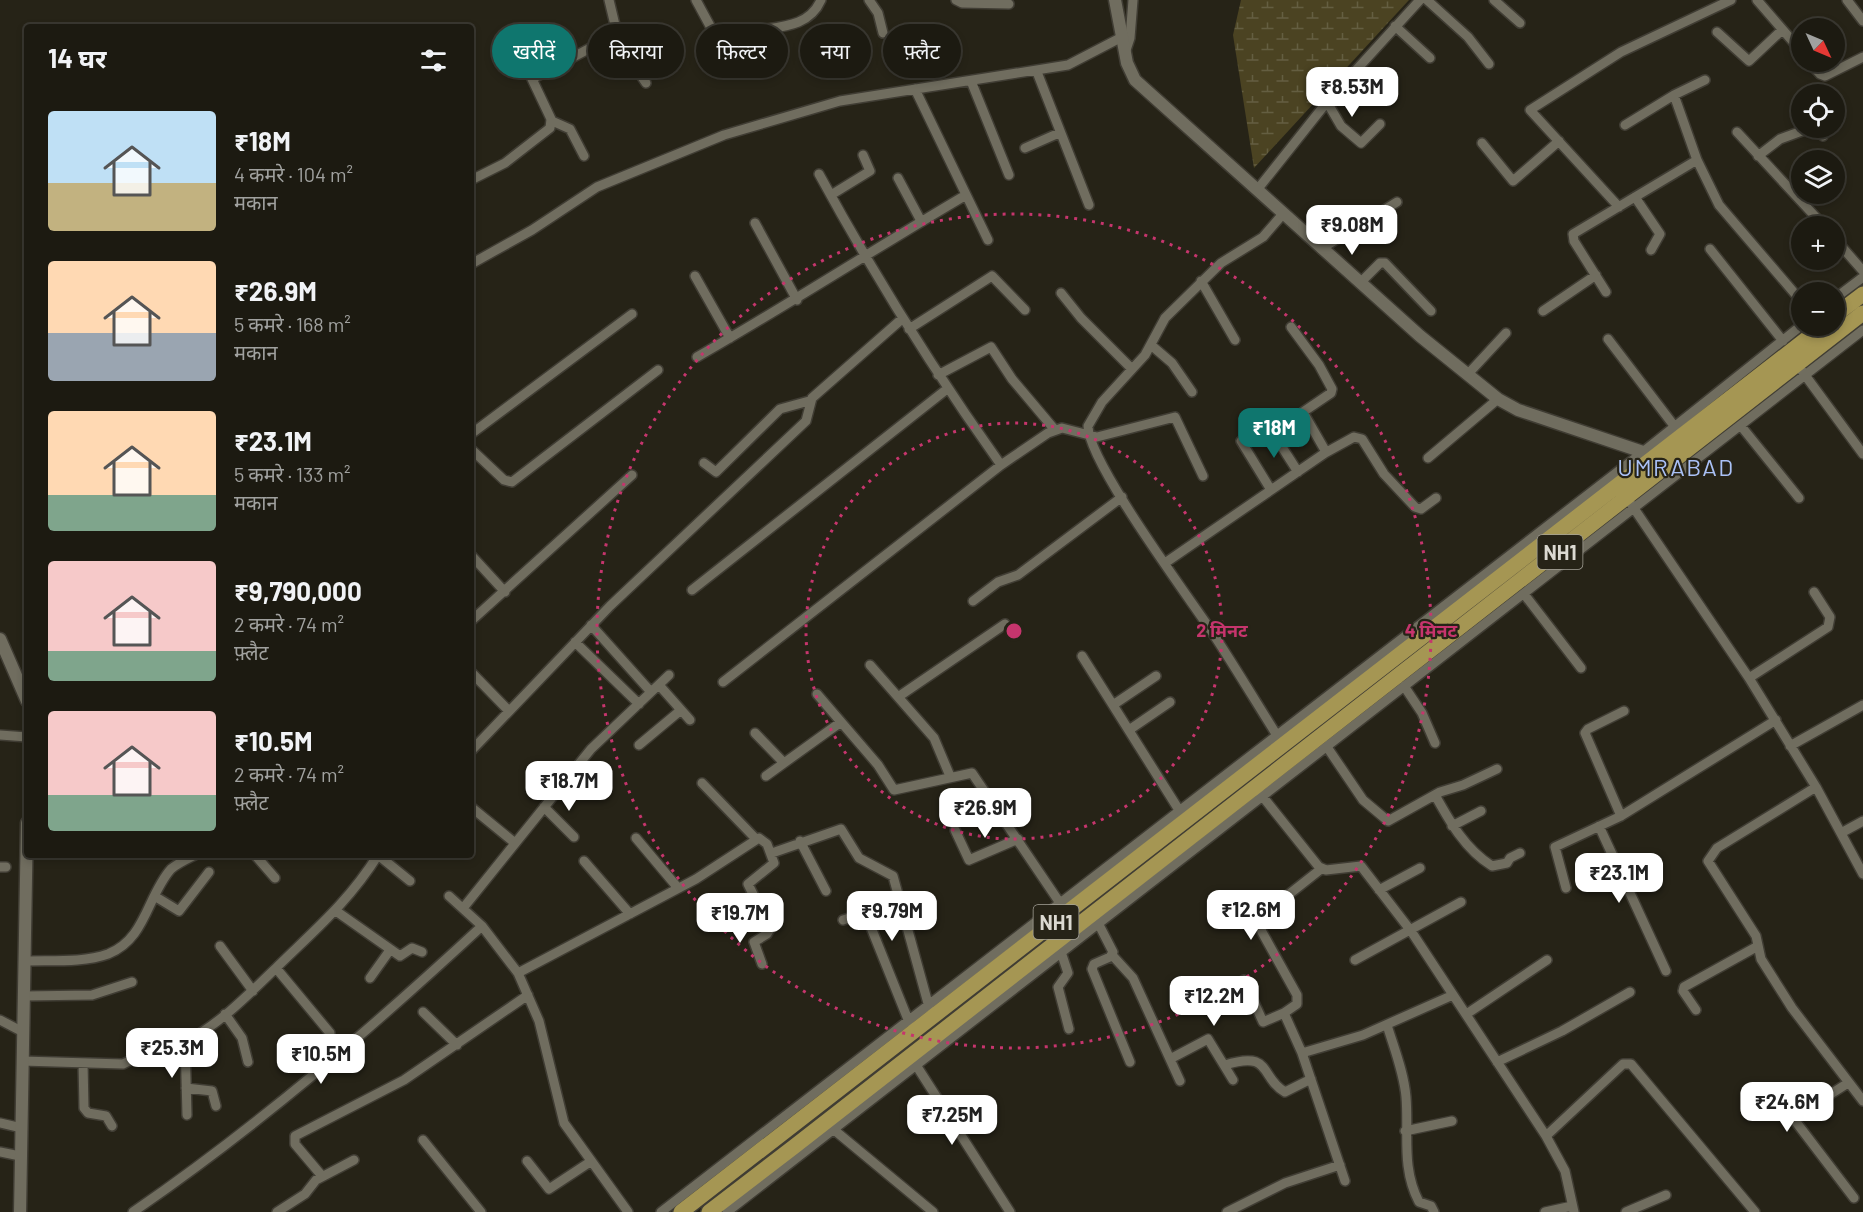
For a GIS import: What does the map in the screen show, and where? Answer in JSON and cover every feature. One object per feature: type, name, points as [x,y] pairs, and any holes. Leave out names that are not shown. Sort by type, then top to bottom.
[{"type":"highway","name":"NH1","points":[[709,1212],[910,1063],[1632,504],[1801,370],[1851,300]]},
{"type":"highway","name":"NH1","points":[[681,1212],[893,1049],[1063,908],[1219,795],[1279,740],[1809,336]]},
{"type":"highway","points":[[893,1049],[910,1063]]},
{"type":"street","points":[[609,0],[615,24]]},
{"type":"street","points":[[696,0],[709,24]]},
{"type":"street","points":[[788,25],[801,22],[812,13],[821,0]]},
{"type":"street","points":[[869,0],[878,13],[883,33]]},
{"type":"street","points":[[956,0],[962,3],[1009,4]]},
{"type":"street","points":[[1115,0],[1129,70],[1138,84],[1201,137],[1282,215],[1360,283],[1498,399],[1518,410],[1643,452]]},
{"type":"street","points":[[1125,53],[1130,38],[1133,0]]},
{"type":"street","points":[[1257,190],[1327,102],[1420,0]]},
{"type":"street","points":[[1426,0],[1468,37],[1490,64]]},
{"type":"street","points":[[1494,0],[1520,23]]},
{"type":"street","points":[[1619,207],[1530,110],[1621,52],[1731,0]]},
{"type":"street","points":[[1757,0],[1791,40]]},
{"type":"street","points":[[1847,0],[1863,21]]},
{"type":"street","points":[[1395,26],[1430,58]]},
{"type":"street","points":[[1717,32],[1749,61],[1782,30]]},
{"type":"street","points":[[474,262],[532,230],[597,187],[724,135],[821,105],[1037,72],[1080,62],[1122,37]]},
{"type":"street","points":[[584,156],[570,129],[552,121],[533,85],[533,77],[588,49]]},
{"type":"street","points":[[1845,66],[1863,57]]},
{"type":"street","points":[[1037,72],[1089,205]]},
{"type":"street","points":[[1818,72],[1825,76],[1833,72]]},
{"type":"street","points":[[642,78],[645,83]]},
{"type":"street","points":[[1625,125],[1674,95],[1705,80]]},
{"type":"street","points":[[971,81],[1009,175]]},
{"type":"street","points":[[915,89],[988,240]]},
{"type":"street","points":[[1674,95],[1697,160],[1719,205],[1791,289]]},
{"type":"street","points":[[1327,102],[1341,126],[1361,143],[1380,124]]},
{"type":"street","points":[[474,178],[512,159],[548,130],[552,121]]},
{"type":"street","points":[[1737,132],[1815,216]]},
{"type":"street","points":[[1024,148],[1059,133]]},
{"type":"street","points":[[1758,156],[1780,139],[1791,135]]},
{"type":"street","points":[[1482,143],[1513,181],[1559,141]]},
{"type":"street","points":[[831,195],[870,171],[863,155]]},
{"type":"street","points":[[1606,292],[1573,236],[1697,160]]},
{"type":"street","points":[[819,174],[864,255],[946,389],[1001,465]]},
{"type":"street","points":[[898,178],[921,221]]},
{"type":"street","points":[[697,357],[797,300],[864,255],[966,195]]},
{"type":"street","points":[[1635,197],[1660,234],[1651,250]]},
{"type":"street","points":[[1321,249],[1397,202]]},
{"type":"street","points":[[817,694],[894,790],[972,773],[1063,908],[1179,810],[1279,740],[1213,633],[1122,497],[1089,437],[1088,426],[1097,409],[1151,345],[1165,318],[1221,263],[1263,237],[1282,215]]},
{"type":"street","points":[[755,223],[797,300]]},
{"type":"street","points":[[1710,249],[1783,340]]},
{"type":"street","points":[[1845,251],[1863,271]]},
{"type":"street","points":[[1360,283],[1380,263],[1385,263],[1431,311]]},
{"type":"street","points":[[1543,312],[1596,275]]},
{"type":"street","points":[[695,276],[730,338]]},
{"type":"street","points":[[909,329],[992,276],[1024,310]]},
{"type":"street","points":[[1851,300],[1863,277]]},
{"type":"street","points":[[1201,281],[1235,340]]},
{"type":"street","points":[[1062,293],[1081,318],[1132,369]]},
{"type":"street","points":[[474,432],[632,314]]},
{"type":"street","points":[[704,463],[716,472],[780,409],[809,401],[903,318]]},
{"type":"street","points":[[1291,327],[1316,361],[1332,389],[1331,393],[1303,412],[1326,452]]},
{"type":"street","points":[[1321,869],[1259,792],[1327,747],[1524,594],[1632,504],[1741,426],[1801,370],[1863,330]]},
{"type":"street","points":[[1468,374],[1506,333]]},
{"type":"street","points":[[1515,558],[1791,334]]},
{"type":"street","points":[[1608,339],[1675,427]]},
{"type":"street","points":[[1151,345],[1172,363],[1192,392]]},
{"type":"street","points":[[938,375],[991,347],[1012,379],[1055,430]]},
{"type":"street","points":[[474,452],[510,483],[658,370]]},
{"type":"street","points":[[1801,370],[1863,454]]},
{"type":"street","points":[[692,590],[946,389]]},
{"type":"street","points":[[1428,458],[1498,399]]},
{"type":"street","points":[[474,748],[591,625],[806,421],[809,416],[809,401]]},
{"type":"street","points":[[723,682],[1001,465],[1055,430],[1068,428],[1089,437],[1175,417],[1203,476]]},
{"type":"street","points":[[1741,426],[1799,498]]},
{"type":"street","points":[[1273,433],[1298,472]]},
{"type":"street","points":[[1165,563],[1348,439],[1359,437],[1388,479],[1415,507],[1422,509],[1436,498]]},
{"type":"street","points":[[1241,441],[1271,490]]},
{"type":"street","points":[[474,619],[632,476]]},
{"type":"street","points":[[974,601],[998,582],[1018,574],[1122,497]]},
{"type":"street","points":[[1632,504],[1776,720],[1863,874]]},
{"type":"street","points":[[474,558],[506,592]]},
{"type":"street","points":[[1749,678],[1828,627],[1830,617],[1814,592]]},
{"type":"street","points":[[1524,594],[1581,668]]},
{"type":"street","points":[[898,697],[1005,624]]},
{"type":"street","points":[[591,625],[651,692]]},
{"type":"street","points":[[0,639],[24,694]]},
{"type":"street","points":[[575,642],[639,704]]},
{"type":"street","points":[[1082,656],[1179,810]]},
{"type":"street","points":[[870,665],[934,738],[950,776]]},
{"type":"street","points":[[474,675],[509,711]]},
{"type":"street","points":[[464,907],[591,749],[669,675]]},
{"type":"street","points":[[1113,705],[1156,676]]},
{"type":"street","points":[[659,685],[690,720]]},
{"type":"street","points":[[1404,686],[1422,713],[1436,743]]},
{"type":"street","points":[[1129,730],[1170,702]]},
{"type":"street","points":[[1790,746],[1863,705]]},
{"type":"street","points":[[639,745],[681,710]]},
{"type":"street","points":[[1621,816],[1585,733],[1588,729],[1624,711]]},
{"type":"street","points":[[1566,888],[1555,847],[1621,816],[1776,720]]},
{"type":"street","points":[[766,776],[841,722]]},
{"type":"street","points":[[755,733],[784,763]]},
{"type":"street","points":[[0,735],[24,737]]},
{"type":"street","points":[[1327,747],[1363,800],[1388,821],[1435,795],[1497,769]]},
{"type":"street","points":[[702,783],[756,839],[765,840],[772,853],[774,865],[748,884],[770,929],[767,934],[754,941],[762,964]]},
{"type":"street","points":[[1816,788],[1717,848],[1709,856],[1710,865],[1756,936],[1761,959],[1792,1008],[1863,1101]]},
{"type":"street","points":[[1435,795],[1452,826],[1478,857],[1492,866],[1507,864],[1510,858],[1520,854]]},
{"type":"street","points":[[544,807],[574,837]]},
{"type":"street","points":[[474,809],[515,843]]},
{"type":"street","points":[[1452,826],[1481,811]]},
{"type":"street","points":[[1841,834],[1863,821]]},
{"type":"street","points":[[1599,826],[1666,971]]},
{"type":"street","points":[[772,853],[800,841],[841,829],[859,858],[893,876],[929,1007]]},
{"type":"street","points":[[956,830],[965,856],[969,860],[1017,839]]},
{"type":"street","points":[[636,838],[678,888]]},
{"type":"street","points":[[518,974],[704,875],[756,839]]},
{"type":"street","points":[[800,841],[826,891]]},
{"type":"street","points":[[20,1212],[26,858]]},
{"type":"street","points":[[24,961],[90,958],[108,953],[125,944],[137,931],[172,868],[190,858]]},
{"type":"street","points":[[258,858],[275,878]]},
{"type":"street","points":[[22,1061],[123,1064],[136,1056],[185,1042],[253,991],[336,911],[357,888],[376,858]]},
{"type":"street","points":[[382,858],[410,881]]},
{"type":"street","points":[[584,861],[630,914]]},
{"type":"street","points":[[1244,980],[1262,1021],[1284,1013],[1295,1006],[1298,997],[1259,922],[1264,914],[1321,869],[1361,866],[1411,931],[1453,995],[1468,1013],[1565,1170],[1573,1209],[1545,1212]]},
{"type":"street","points":[[1380,890],[1420,868]]},
{"type":"street","points":[[156,897],[179,911],[209,872]]},
{"type":"street","points":[[449,896],[464,907],[482,926],[518,974],[545,1041],[564,1123],[628,1212]]},
{"type":"street","points":[[1355,960],[1461,902]]},
{"type":"street","points":[[336,911],[402,957],[412,948],[422,952]]},
{"type":"street","points":[[843,920],[862,914],[867,917],[909,1022]]},
{"type":"street","points":[[727,1212],[833,1130],[910,1063],[1061,952],[1096,919],[1110,945],[1112,955],[1133,978],[1180,1081]]},
{"type":"street","points":[[133,1212],[215,1153],[272,1108],[399,1002],[482,926]]},
{"type":"street","points":[[661,1212],[929,1007],[1028,937]]},
{"type":"street","points":[[220,946],[253,991]]},
{"type":"street","points":[[1696,1010],[1683,991],[1684,987],[1758,946]]},
{"type":"street","points":[[370,978],[390,950]]},
{"type":"street","points":[[1061,952],[1068,973],[1058,987],[1069,1029]]},
{"type":"street","points":[[1112,955],[1091,968],[1130,1062]]},
{"type":"street","points":[[1468,1013],[1547,960]]},
{"type":"street","points":[[276,968],[330,1033]]},
{"type":"street","points":[[24,996],[92,995],[132,982]]},
{"type":"street","points":[[1497,1062],[1562,1031],[1630,992]]},
{"type":"street","points":[[322,1176],[296,1144],[295,1136],[390,1089],[457,1046],[528,995]]},
{"type":"street","points":[[1302,1053],[1387,1025],[1453,995]]},
{"type":"street","points":[[423,1012],[457,1046]]},
{"type":"street","points":[[1284,1013],[1302,1053],[1345,1181]]},
{"type":"street","points":[[225,1014],[242,1038],[248,1062]]},
{"type":"street","points":[[0,1020],[23,1032]]},
{"type":"street","points":[[1387,1025],[1406,1096],[1405,1150],[1419,1202],[1431,1206],[1434,1212]]},
{"type":"street","points":[[1170,1059],[1208,1039],[1233,1080]]},
{"type":"street","points":[[185,1042],[187,1115]]},
{"type":"street","points":[[1225,1065],[1246,1060],[1260,1064],[1285,1092],[1311,1079]]},
{"type":"street","points":[[83,1063],[84,1108],[88,1113],[106,1116],[112,1126]]},
{"type":"street","points":[[910,1063],[1010,1212]]},
{"type":"street","points":[[1546,1136],[1623,1064],[1631,1064],[1755,1212]]},
{"type":"street","points":[[1848,1083],[1800,1113],[1796,1122],[1854,1198]]},
{"type":"street","points":[[186,1088],[212,1091],[216,1106]]},
{"type":"street","points":[[1405,1131],[1452,1121]]},
{"type":"street","points":[[0,1123],[21,1128]]},
{"type":"street","points":[[833,1130],[933,1212]]},
{"type":"street","points":[[423,1140],[481,1212]]},
{"type":"street","points":[[0,1152],[20,1156]]},
{"type":"street","points":[[277,1212],[305,1194],[322,1176],[354,1160]]},
{"type":"street","points":[[526,1161],[549,1190],[590,1162]]},
{"type":"street","points":[[1233,1211],[1285,1183],[1340,1165]]},
{"type":"street","points":[[1626,1212],[1666,1194]]},
{"type":"green space","points":[[1241,0],[1409,0],[1254,168],[1233,35]]},
{"type":"district","name":"UMRABAD","points":[[1676,466]]}]
